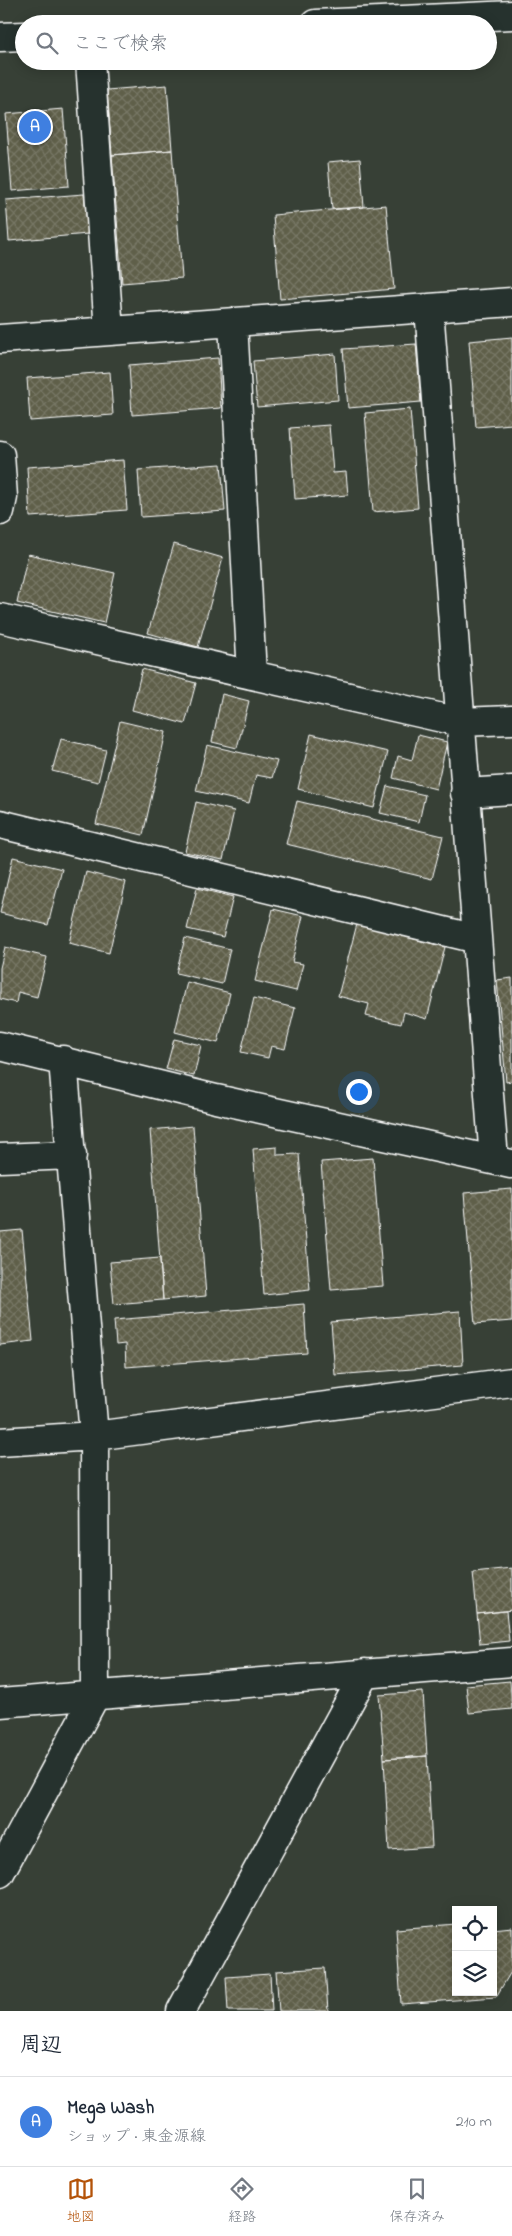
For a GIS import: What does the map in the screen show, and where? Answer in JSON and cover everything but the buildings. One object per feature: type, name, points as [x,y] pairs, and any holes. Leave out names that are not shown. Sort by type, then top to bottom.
[{"type":"street","points":[[497,16],[512,15]]},
{"type":"street","points":[[0,37],[15,36]]},
{"type":"street","points":[[91,70],[109,331]]},
{"type":"street","points":[[0,339],[512,302]]},
{"type":"street","points":[[0,1046],[216,1099],[503,1162],[477,939],[429,308]]},
{"type":"street","points":[[233,322],[252,675]]},
{"type":"street","points":[[0,456],[3,497],[0,511]]},
{"type":"street","points":[[0,618],[460,722],[512,720]]},
{"type":"street","points":[[465,793],[512,790]]},
{"type":"street","points":[[0,824],[477,939]]},
{"type":"street","points":[[0,1873],[95,1696],[94,1436],[63,1060]]},
{"type":"street","points":[[0,1158],[72,1155]]},
{"type":"street","points":[[0,1442],[94,1436],[512,1382]]},
{"type":"street","points":[[0,1703],[512,1662]]},
{"type":"street","points":[[181,2011],[365,1674]]},
{"type":"place","name":"Mega Wash","points":[[35,127]]}]
